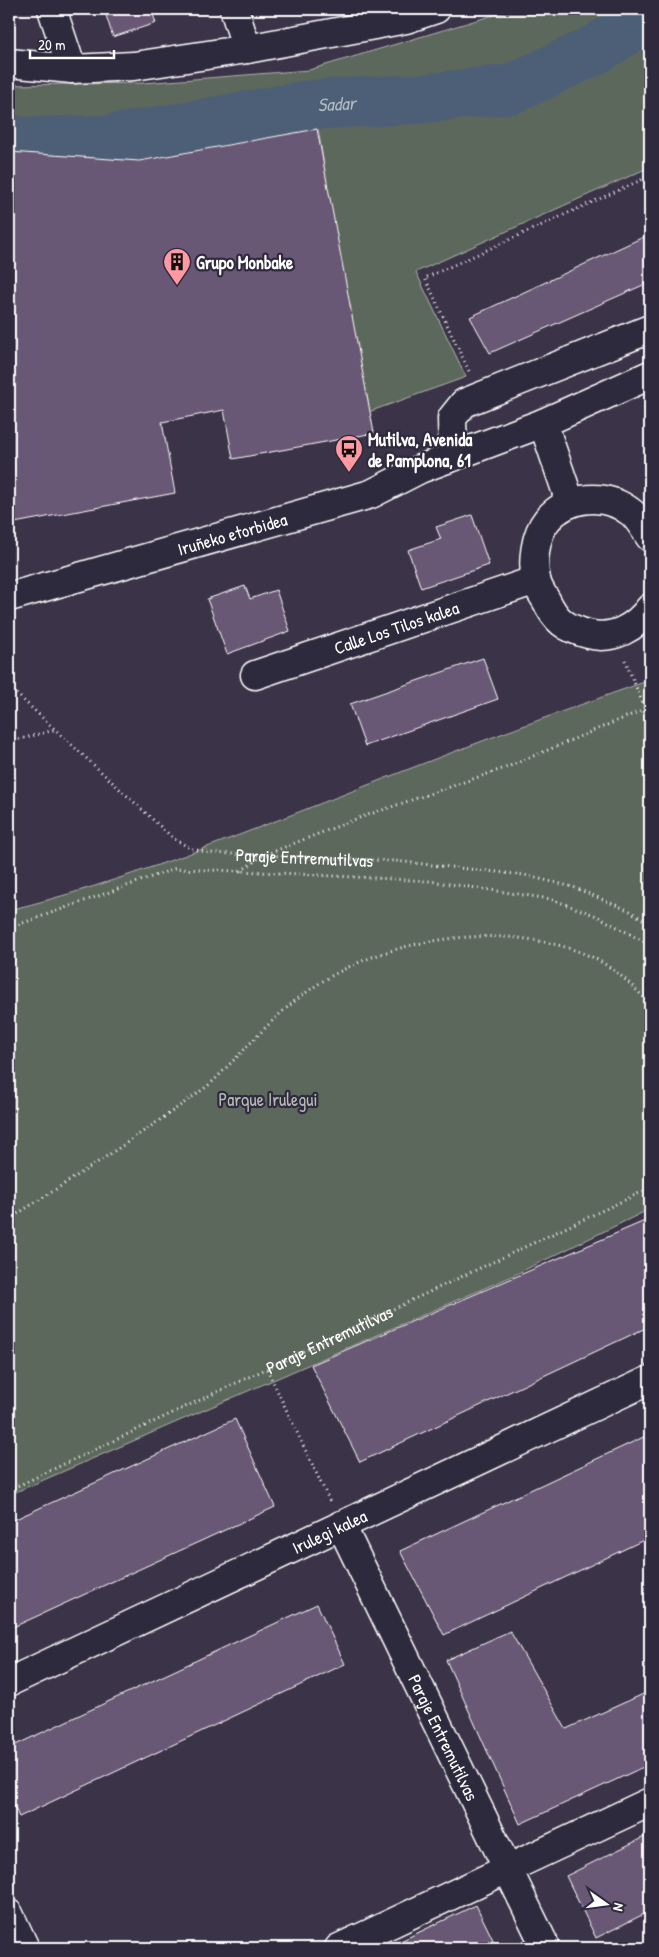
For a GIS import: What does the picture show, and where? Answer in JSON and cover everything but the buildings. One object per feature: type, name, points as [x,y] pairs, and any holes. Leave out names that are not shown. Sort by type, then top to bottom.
[{"type":"street","points":[[52,9],[72,69]]},
{"type":"street","points":[[234,9],[247,49]]},
{"type":"street","points":[[9,63],[72,69],[134,66],[247,49],[404,14],[436,9]]},
{"type":"street","points":[[452,457],[452,418],[464,403],[650,328]]},
{"type":"street","name":"Iruñeko etorbidea","points":[[9,597],[371,494],[420,469],[543,423],[650,375]]},
{"type":"street","points":[[543,423],[570,502]]},
{"type":"street","points":[[650,537],[633,513],[609,499],[587,499],[570,502],[546,521],[535,547],[536,580],[553,614],[570,629],[593,636],[615,634],[639,623],[650,608]]},
{"type":"street","name":"Calle Los Tilos kalea","points":[[255,675],[536,580]]},
{"type":"street","name":"Irulegi kalea","points":[[9,1682],[650,1380]]},
{"type":"street","name":"Paraje Entremutilvas","points":[[341,1525],[546,1948]]},
{"type":"street","points":[[339,1948],[650,1802]]},
{"type":"street","points":[[9,1914],[25,1948]]},
{"type":"path","points":[[481,396],[425,278],[650,176]]},
{"type":"path","points":[[615,634],[644,709]]},
{"type":"path","name":"Paraje Entremutilvas","points":[[9,686],[54,730],[174,839],[192,849],[211,854],[395,861],[524,875],[573,887],[630,912],[650,924]]},
{"type":"path","points":[[241,871],[262,856],[356,819],[505,768],[650,707]]},
{"type":"path","points":[[9,742],[54,730]]},
{"type":"path","points":[[9,928],[174,869],[430,881],[551,899],[597,916],[650,945]]},
{"type":"path","points":[[9,1219],[65,1184],[209,1085],[268,1025],[309,990],[334,973],[366,959],[441,939],[492,937],[532,941],[567,948],[593,958],[613,969],[650,1004]]},
{"type":"path","name":"Paraje Entremutilvas","points":[[9,1490],[650,1188]]},
{"type":"path","points":[[266,1369],[341,1525]]},
{"type":"green space","points":[[514,9],[650,9],[650,167],[416,272],[466,377],[363,414],[317,121],[140,147],[9,145],[9,85],[143,83],[309,70]]},
{"type":"green space","name":"Parque Irulegui","points":[[650,680],[650,1209],[510,1277],[9,1495],[9,910],[52,899],[178,858],[535,721]]},
{"type":"waterway","name":"Sadar","points":[[9,139],[23,142],[108,140],[310,105],[418,99],[511,89],[593,51],[650,16]]},
{"type":"place","name":"Grupo Monbake","points":[[177,286]]},
{"type":"place","name":"Mutilva, Avenida de Pamplona, 61","points":[[349,473]]}]
